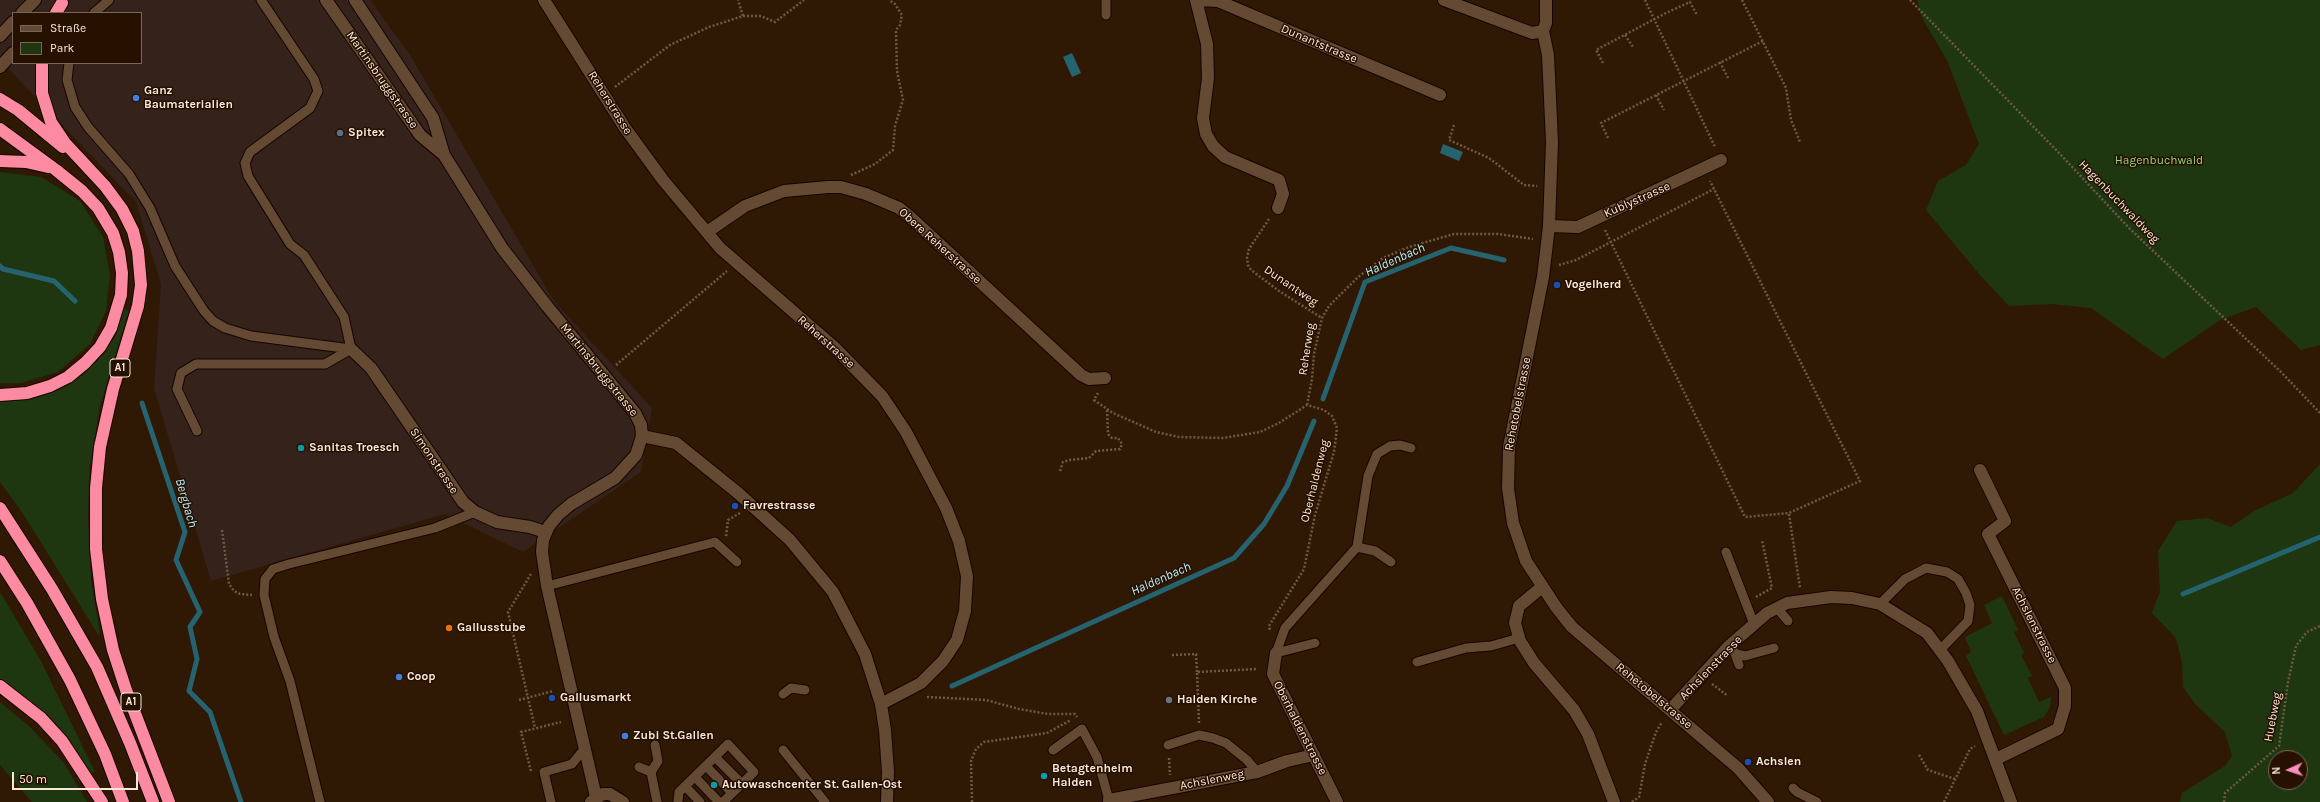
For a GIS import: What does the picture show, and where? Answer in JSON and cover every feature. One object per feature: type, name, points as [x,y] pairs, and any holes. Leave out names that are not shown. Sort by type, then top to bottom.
[{"type":"highway","name":"A1","points":[[42,64],[41,84],[47,112],[57,133],[76,157]]},
{"type":"highway","name":"A1","points":[[0,99],[18,110],[76,157],[105,186],[122,209],[133,231],[138,252],[141,284],[138,306],[112,396],[100,447],[96,488],[96,549],[102,600],[113,650],[126,690],[170,802]]},
{"type":"highway","name":"A1","points":[[0,129],[56,170],[90,198],[104,216],[113,233],[119,252],[122,273],[118,307],[111,328],[100,347],[75,372],[59,382],[39,390],[21,394],[0,395]]},
{"type":"highway","name":"A1","points":[[0,161],[26,162],[56,170]]},
{"type":"highway","name":"A1","points":[[0,508],[52,589],[97,667],[130,743],[153,802]]},
{"type":"highway","points":[[0,561],[27,603],[70,680],[105,754],[123,802]]},
{"type":"highway","points":[[0,686],[31,710],[62,741],[83,770],[102,802]]},
{"type":"street","points":[[23,12],[35,0]]},
{"type":"street","name":"Martinsbruggstrasse","points":[[326,0],[420,135],[444,155]]},
{"type":"street","name":"Martinsbruggstrasse","points":[[355,0],[433,118],[444,155],[502,248],[547,306],[635,413],[641,425],[642,436]]},
{"type":"street","name":"Reherstrasse","points":[[544,0],[605,94],[625,128],[663,180],[707,232],[735,263],[834,347],[882,396],[916,451],[953,524],[967,576],[965,612],[957,640],[943,661],[921,683],[881,704]]},
{"type":"street","name":"Dunantstrasse","points":[[1278,208],[1284,194],[1279,180],[1225,157],[1213,146],[1206,134],[1203,118],[1208,56],[1204,28],[1196,0],[1224,4],[1440,95]]},
{"type":"street","points":[[1444,0],[1532,33],[1543,31]]},
{"type":"street","name":"Rehetobelstrasse","points":[[1546,0],[1546,23],[1543,31],[1548,55],[1552,142],[1549,226],[1542,285],[1509,447],[1508,481],[1513,523],[1526,561],[1542,587],[1572,627],[1667,715],[1738,768],[1768,802]]},
{"type":"street","points":[[53,12],[61,5]]},
{"type":"street","points":[[0,36],[12,23]]},
{"type":"street","points":[[0,67],[12,54]]},
{"type":"street","name":"Kublystrasse","points":[[1549,226],[1578,227],[1721,160]]},
{"type":"street","name":"Obere Reherstrasse","points":[[707,232],[745,206],[784,190],[805,187],[841,187],[866,194],[899,208],[932,236],[1081,375],[1090,380],[1104,378]]},
{"type":"street","name":"Simonstrasse","points":[[351,349],[372,368],[463,502],[476,512],[497,522],[530,527],[545,532]]},
{"type":"street","points":[[623,802],[610,794],[593,800],[584,748],[547,586],[542,552],[545,532],[553,521],[571,504],[597,489],[620,473],[636,455],[642,436],[676,443],[747,501],[790,540],[833,592],[865,654],[881,704],[886,737],[887,802]]},
{"type":"street","name":"Achslenstrasse","points":[[1980,470],[2005,521],[1988,534],[2065,688],[2065,706],[2058,729],[1996,759]]},
{"type":"street","points":[[1542,587],[1519,606],[1515,623],[1519,638],[1534,663],[1574,710],[1588,734],[1614,802]]},
{"type":"street","name":"Achslenstrasse","points":[[1667,715],[1733,650],[1754,624],[1777,608],[1787,603],[1802,599],[1831,597],[1852,598],[1880,604],[1927,633],[1940,650],[1977,712],[1996,759],[2010,802]]},
{"type":"street","name":"Oberhaldenstrasse","points":[[1276,653],[1273,674],[1337,802]]},
{"type":"street","name":"Achslenweg","points":[[1109,801],[1257,772],[1287,761],[1314,755]]},
{"type":"lane","points":[[95,12],[109,0]]},
{"type":"lane","points":[[261,0],[314,79],[318,91],[310,108],[250,152],[245,163],[248,176],[290,244],[304,255],[344,317],[351,349]]},
{"type":"lane","points":[[1106,0],[1106,15]]},
{"type":"lane","points":[[69,64],[67,80],[75,106],[88,127],[129,174],[150,208],[175,266],[204,311],[213,321],[225,328],[251,336],[351,349]]},
{"type":"lane","points":[[197,431],[177,389],[181,373],[196,364],[325,364],[351,349]]},
{"type":"lane","points":[[1276,653],[1285,628],[1357,547],[1368,476],[1377,454],[1390,446],[1400,445],[1411,448]]},
{"type":"lane","points":[[320,802],[290,681],[274,637],[264,595],[265,579],[273,569],[435,528],[476,512]]},
{"type":"lane","points":[[547,586],[715,542],[728,552],[737,562]]},
{"type":"lane","points":[[1357,547],[1375,551],[1391,562]]},
{"type":"lane","points":[[1726,552],[1754,624]]},
{"type":"lane","points":[[1880,604],[1905,578],[1926,568],[1947,572],[1958,579],[1966,593],[1970,605],[1968,621],[1940,650]]},
{"type":"lane","points":[[1777,608],[1788,621]]},
{"type":"lane","points":[[1417,662],[1459,650],[1491,646],[1519,638]]},
{"type":"lane","points":[[1276,653],[1314,643]]},
{"type":"lane","points":[[1733,650],[1745,656],[1774,648]]},
{"type":"lane","points":[[1733,650],[1739,665]]},
{"type":"lane","points":[[783,694],[792,688],[805,690]]},
{"type":"lane","name":"Achslenweg","points":[[1053,750],[1082,729],[1097,757],[1109,801]]},
{"type":"lane","points":[[1168,745],[1199,735],[1226,743],[1247,760],[1257,772]]},
{"type":"lane","points":[[655,744],[658,761],[651,772],[657,802]]},
{"type":"lane","points":[[678,802],[679,792],[728,744],[754,772],[723,802]]},
{"type":"lane","points":[[551,802],[544,772],[572,764],[584,748]]},
{"type":"lane","points":[[783,750],[825,802]]},
{"type":"lane","points":[[716,757],[742,784]]},
{"type":"lane","points":[[706,766],[732,793]]},
{"type":"lane","points":[[639,767],[651,772]]},
{"type":"lane","points":[[695,777],[719,802]]},
{"type":"lane","points":[[685,786],[700,802]]},
{"type":"lane","points":[[1797,802],[1795,790],[1817,802]]},
{"type":"path","points":[[738,0],[743,16]]},
{"type":"path","points":[[605,94],[670,45],[709,27],[743,16],[761,16],[775,22],[804,0]]},
{"type":"path","points":[[841,187],[844,179],[875,164],[893,150],[895,126],[903,100],[897,71],[896,30],[900,25],[902,15],[895,4],[889,0]]},
{"type":"path","points":[[1645,0],[1721,160]]},
{"type":"path","points":[[1742,0],[1786,88],[1791,120],[1800,142]]},
{"type":"path","name":"Hagenbuchwaldweg","points":[[1910,0],[2061,155],[2129,228],[2281,372],[2320,413]]},
{"type":"path","points":[[1603,63],[1596,50],[1691,1],[1697,15]]},
{"type":"path","points":[[1625,35],[1633,47]]},
{"type":"path","points":[[1608,138],[1601,123],[1763,41]]},
{"type":"path","points":[[1720,62],[1728,78]]},
{"type":"path","points":[[1656,95],[1664,110]]},
{"type":"path","points":[[1454,125],[1449,140],[1489,158],[1524,185],[1535,186]]},
{"type":"path","points":[[1599,217],[1745,517],[1789,513],[1860,481],[1704,169]]},
{"type":"path","points":[[1559,265],[1576,260],[1714,189]]},
{"type":"path","name":"Dunantweg","points":[[1278,208],[1265,223],[1250,249],[1247,258],[1248,265],[1251,270],[1279,291],[1322,318]]},
{"type":"path","name":"Reherweg","points":[[1307,405],[1312,379],[1314,354],[1322,318],[1329,306],[1357,278],[1383,258],[1409,247],[1454,234],[1498,234],[1530,238]]},
{"type":"path","points":[[616,365],[727,272]]},
{"type":"path","points":[[1104,378],[1094,400],[1107,409],[1134,424],[1156,432],[1201,439],[1223,438],[1260,432],[1307,405]]},
{"type":"path","name":"Oberhaldenweg","points":[[1276,653],[1269,626],[1304,569],[1315,515],[1334,452],[1337,428],[1332,416],[1324,410],[1307,405]]},
{"type":"path","points":[[1060,472],[1063,462],[1089,458],[1096,451],[1120,449],[1122,444],[1118,438],[1112,438],[1108,434],[1107,409]]},
{"type":"path","points":[[728,552],[726,538],[728,520],[742,512],[747,501]]},
{"type":"path","points":[[1789,513],[1800,588]]},
{"type":"path","points":[[222,530],[229,584],[234,591],[248,596]]},
{"type":"path","points":[[1757,602],[1755,598],[1772,588],[1762,540]]},
{"type":"path","points":[[532,572],[508,612],[535,728]]},
{"type":"path","name":"Huebweg","points":[[2224,802],[2225,793],[2279,746],[2288,682],[2296,646],[2308,632],[2320,626]]},
{"type":"path","points":[[1172,655],[1196,654],[1199,735]]},
{"type":"path","points":[[1197,672],[1257,669]]},
{"type":"path","points":[[1710,683],[1728,696]]},
{"type":"path","points":[[519,700],[553,691]]},
{"type":"path","points":[[931,697],[976,698],[1048,714],[1075,714]]},
{"type":"path","points":[[1632,802],[1639,797],[1644,764],[1656,732],[1667,715]]},
{"type":"path","points":[[972,802],[971,761],[976,749],[984,742],[1047,732],[1062,723],[1078,718]]},
{"type":"path","points":[[532,774],[521,732],[561,722]]},
{"type":"path","points":[[1944,802],[1970,749],[1978,743]]},
{"type":"path","points":[[1919,755],[1928,770],[1956,779]]},
{"type":"shaded area","points":[[0,0],[370,0],[410,55],[554,301],[652,408],[641,472],[523,552],[445,514],[211,581],[154,388],[161,284],[136,202],[0,60]]},
{"type":"green space","name":"Hagenbuchwald","points":[[1917,0],[2320,0],[2320,345],[2301,350],[2256,307],[2220,320],[2163,359],[2091,308],[2052,304],[2009,306],[1980,275],[1926,210],[1938,181],[1966,165],[1979,144],[1947,60],[1922,18]]},
{"type":"green space","points":[[0,172],[41,177],[80,201],[103,237],[110,275],[106,311],[90,344],[58,372],[21,383],[0,383]]},
{"type":"green space","points":[[124,309],[129,310],[100,406],[90,466],[88,514],[91,581],[100,632],[99,636],[22,512],[0,482],[0,402],[33,399],[59,390],[84,374],[103,355],[116,335]]},
{"type":"green space","points":[[2320,464],[2320,802],[2180,802],[2182,793],[2225,766],[2232,756],[2225,732],[2196,705],[2183,687],[2182,662],[2176,638],[2152,613],[2160,592],[2158,551],[2177,521],[2207,518],[2231,527],[2254,511],[2293,493]]},
{"type":"green space","points":[[0,592],[41,661],[95,772],[90,773],[0,682]]},
{"type":"green space","points":[[2002,596],[2018,630],[2014,632],[2024,653],[2021,655],[2032,676],[2028,678],[2039,702],[2051,697],[2050,707],[2044,717],[2004,735],[1966,656],[1971,652],[1965,637],[1992,623],[1984,605]]},
{"type":"green space","points":[[0,702],[29,726],[64,763],[87,802],[32,802],[0,765]]},
{"type":"water","points":[[1072,53],[1081,73],[1072,77],[1063,57]]},
{"type":"water","points":[[1443,144],[1463,152],[1459,161],[1440,153]]},
{"type":"waterway","name":"Haldenbach","points":[[1323,399],[1365,282],[1451,248],[1504,260]]},
{"type":"waterway","name":"Bergbach","points":[[0,266],[3,269],[54,281],[75,301]]},
{"type":"waterway","name":"Bergbach","points":[[142,403],[185,532],[176,560],[200,612],[190,627],[197,659],[189,691],[210,712],[241,802]]},
{"type":"waterway","name":"Haldenbach","points":[[952,686],[1234,558],[1264,524],[1287,486],[1314,421]]},
{"type":"waterway","points":[[2183,594],[2320,537]]},
{"type":"place","name":"Ganz Baumaterialien","points":[[136,98]]},
{"type":"place","name":"Spitex","points":[[340,133]]},
{"type":"place","name":"Vogelherd","points":[[1557,285]]},
{"type":"place","name":"Sanitas Troesch","points":[[301,448]]},
{"type":"place","name":"Favrestrasse","points":[[735,506]]},
{"type":"place","name":"Gallusstube","points":[[449,628]]},
{"type":"place","name":"Coop","points":[[399,677]]},
{"type":"place","name":"Gallusmarkt","points":[[552,698]]},
{"type":"place","name":"Halden Kirche","points":[[1169,700]]},
{"type":"place","name":"Zubi St.Gallen","points":[[625,736]]},
{"type":"place","name":"Achslen","points":[[1748,762]]},
{"type":"place","name":"Betagtenheim Halden","points":[[1044,776]]},
{"type":"place","name":"Autowaschcenter St. Gallen-Ost","points":[[714,785]]}]
